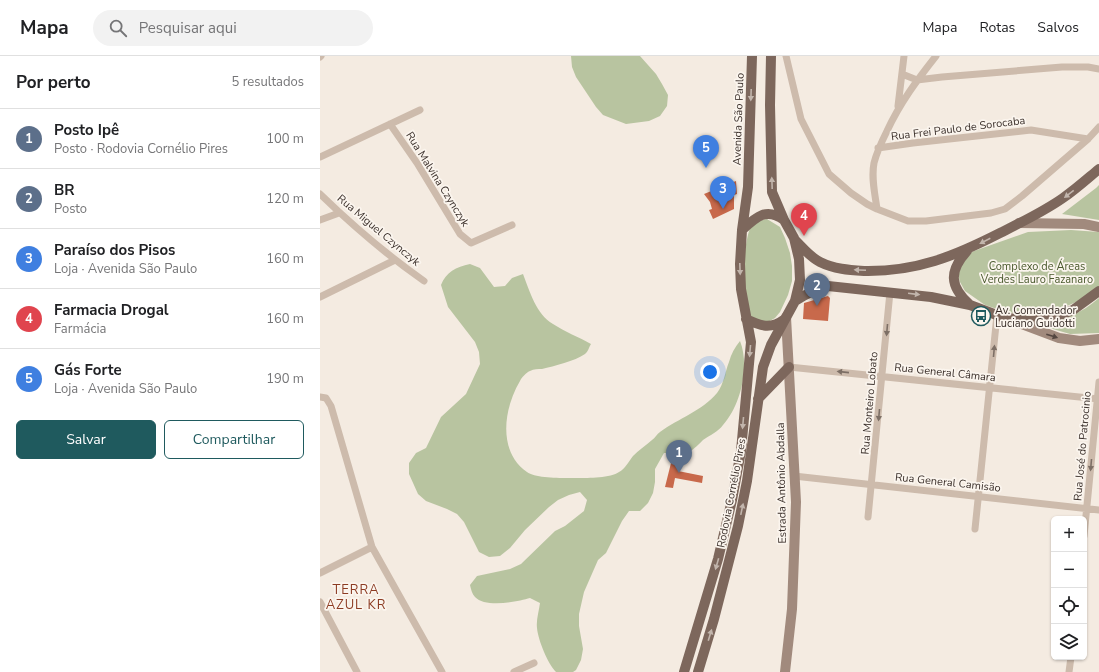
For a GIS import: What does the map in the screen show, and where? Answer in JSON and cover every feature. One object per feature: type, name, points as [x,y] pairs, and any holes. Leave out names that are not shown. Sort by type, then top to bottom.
[{"type":"main road","name":"Avenida São Paulo","points":[[746,319],[741,288],[740,264],[742,230],[748,187],[752,56]]},
{"type":"main road","points":[[771,56],[770,105],[772,192],[784,220],[794,238],[800,259],[800,280],[795,301]]},
{"type":"main road","points":[[794,238],[819,262],[833,267],[851,270],[881,271],[912,267],[940,260],[968,250],[1039,213],[1064,197],[1099,169]]},
{"type":"main road","points":[[742,230],[759,216],[768,213],[776,214],[784,220]]},
{"type":"main road","points":[[968,250],[960,258],[953,274],[956,288],[962,297],[970,304]]},
{"type":"main road","points":[[795,301],[806,293],[817,288],[828,286],[931,296],[970,304],[1000,316],[1029,321],[1052,318],[1072,310],[1099,291]]},
{"type":"main road","name":"Rodovia Cornélio Pires","points":[[698,672],[714,619],[738,526],[747,481],[758,399],[766,360],[771,345],[795,301]]},
{"type":"main road","points":[[746,319],[764,326],[778,324],[785,318]]},
{"type":"main road","name":"Rodovia Cornélio Pires","points":[[684,672],[718,558],[732,500],[739,458],[751,342],[746,319]]},
{"type":"main road","points":[[758,399],[789,367]]},
{"type":"street","points":[[786,56],[801,119],[829,174],[850,193],[877,209],[908,221],[926,221],[991,213],[1005,209],[1088,139],[1099,127]]},
{"type":"street","points":[[898,108],[904,56]]},
{"type":"street","points":[[877,209],[873,174],[878,148],[898,108],[936,56]]},
{"type":"street","points":[[902,74],[917,80],[1062,67],[1088,67],[1099,69]]},
{"type":"street","points":[[320,157],[420,110]]},
{"type":"street","name":"Rua Malvina Czynczyk","points":[[390,124],[417,163],[460,234],[471,243],[512,225]]},
{"type":"street","name":"Rua Frei Paulo de Sorocaba","points":[[878,148],[1031,130],[1088,139]]},
{"type":"street","name":"Rua Miguel Czynczyk","points":[[320,194],[339,213],[424,281]]},
{"type":"street","points":[[320,220],[339,213]]},
{"type":"street","points":[[1019,223],[1084,224],[1099,227]]},
{"type":"street","points":[[320,297],[396,260]]},
{"type":"street","name":"Rua Monteiro Lobato","points":[[868,517],[890,292]]},
{"type":"street","points":[[974,529],[1000,316],[1059,338],[1080,341],[1099,339]]},
{"type":"street","name":"Estrada Antônio Abdalla","points":[[785,318],[796,502],[792,602],[785,672]]},
{"type":"street","name":"Rua General Câmara","points":[[789,367],[1098,399]]},
{"type":"street","name":"Rua José do Patrocinio","points":[[1086,516],[1099,382]]},
{"type":"street","points":[[320,397],[326,398],[331,406],[372,547],[442,672]]},
{"type":"street","name":"Rua General Camisão","points":[[794,476],[1099,510]]},
{"type":"street","points":[[320,573],[372,547]]},
{"type":"street","points":[[320,602],[358,672]]},
{"type":"street","points":[[1069,672],[1071,660]]},
{"type":"street","points":[[514,672],[534,663]]},
{"type":"green space","points":[[571,56],[640,56],[656,74],[668,95],[667,106],[660,116],[649,121],[626,124],[603,115],[576,77],[572,67]]},
{"type":"green space","points":[[1099,185],[1099,220],[1062,214],[1096,188]]},
{"type":"green space","points":[[767,219],[780,227],[790,253],[792,266],[792,281],[788,295],[780,312],[775,318],[768,322],[753,319],[749,313],[744,292],[743,279],[745,252],[750,229],[753,222]]},
{"type":"green space","name":"Complexo de Áreas Verdes Lauro Fazanaro","points":[[1071,230],[1099,232],[1099,286],[1085,298],[1049,312],[1029,316],[1003,311],[985,305],[965,291],[960,282],[958,274],[965,256],[974,251],[1028,232]]},
{"type":"green space","points":[[470,264],[480,268],[494,287],[505,286],[512,278],[523,274],[534,302],[547,320],[562,330],[591,344],[588,351],[581,357],[542,369],[534,369],[529,372],[522,378],[514,392],[507,416],[507,441],[511,453],[517,463],[527,472],[537,476],[551,478],[605,477],[621,471],[633,456],[659,433],[697,410],[711,399],[721,386],[731,356],[740,341],[743,351],[744,373],[742,385],[735,407],[729,417],[719,430],[703,440],[689,452],[680,454],[664,453],[655,469],[653,493],[648,503],[640,511],[629,511],[622,521],[606,553],[598,560],[584,592],[579,614],[579,626],[583,649],[581,660],[576,670],[573,672],[556,672],[544,652],[537,628],[540,603],[530,598],[501,603],[486,602],[475,597],[472,593],[470,585],[477,576],[510,569],[521,564],[555,531],[565,526],[584,511],[587,500],[580,492],[558,500],[525,530],[510,548],[500,556],[489,557],[479,552],[464,522],[457,514],[426,501],[418,494],[409,474],[409,463],[416,453],[426,448],[441,417],[466,394],[480,364],[479,352],[475,342],[448,307],[441,285],[449,273]]},
{"type":"green space","name":"Complexo de Áreas Verdes Lauro Fazanaro","points":[[1099,298],[1099,333],[1070,334],[1039,325],[1055,322],[1071,316],[1086,308]]},
{"type":"building","points":[[736,181],[737,194],[734,195],[734,209],[713,219],[709,210],[712,209],[710,202],[704,194]]},
{"type":"building","points":[[828,296],[830,298],[828,321],[803,319],[804,303]]},
{"type":"building","points":[[672,459],[679,461],[678,471],[703,476],[702,483],[675,478],[673,488],[665,487]]},
{"type":"place","name":"Gás Forte","points":[[706,168]]},
{"type":"place","name":"Paraíso dos Pisos","points":[[723,209]]},
{"type":"place","name":"Farmacia Drogal","points":[[804,236]]},
{"type":"place","name":"BR","points":[[817,306]]},
{"type":"place","name":"Av. Comendador Luciano Guidotti","points":[[981,316]]},
{"type":"place","name":"Posto Ipê","points":[[679,473]]},
{"type":"district","name":"TERRA AZUL KR","points":[[356,596]]}]
